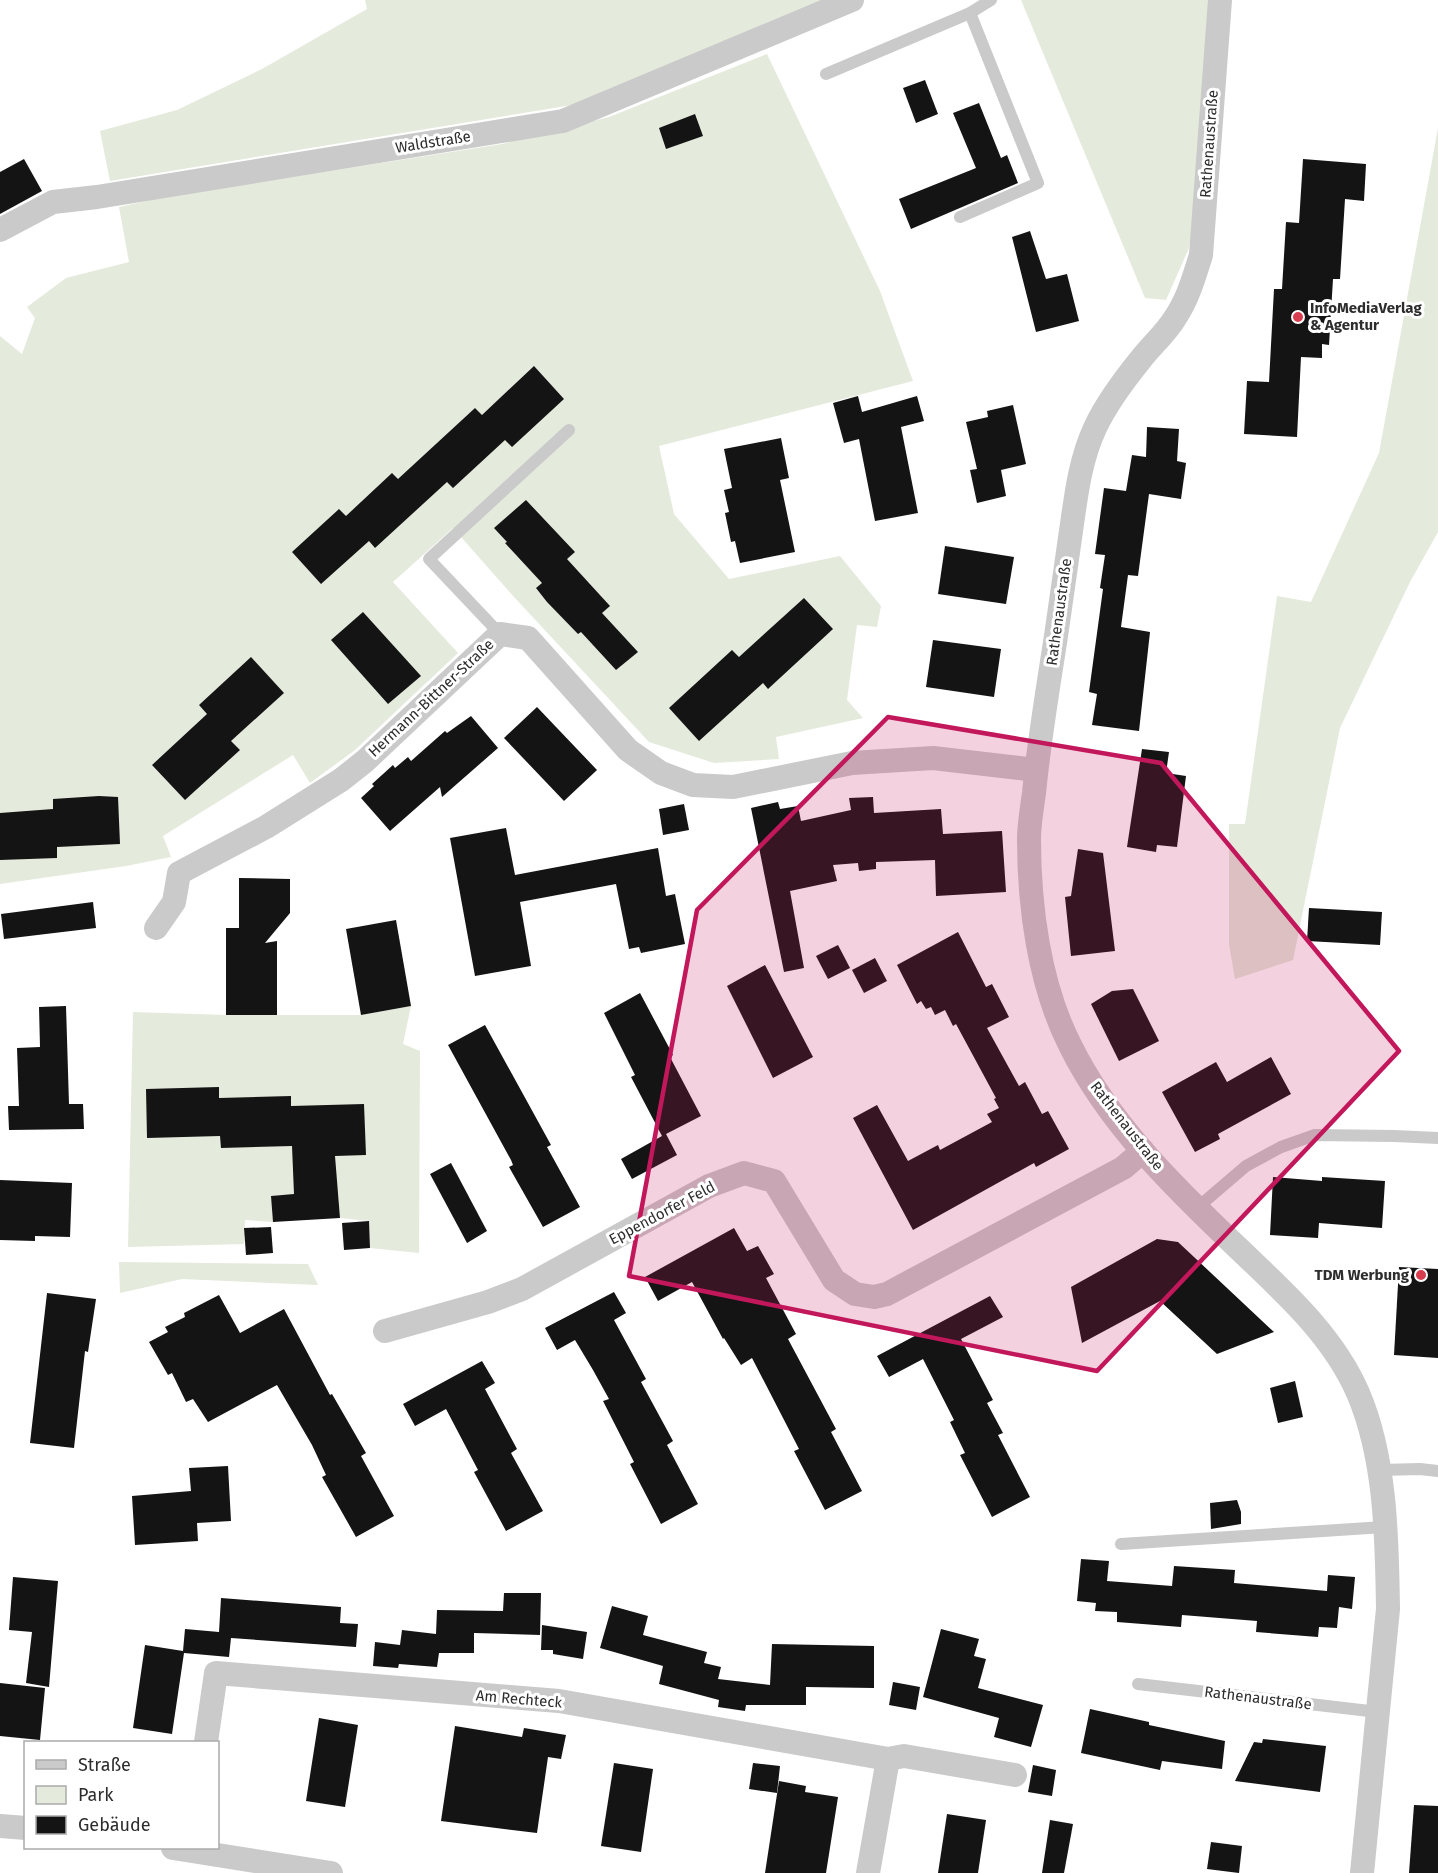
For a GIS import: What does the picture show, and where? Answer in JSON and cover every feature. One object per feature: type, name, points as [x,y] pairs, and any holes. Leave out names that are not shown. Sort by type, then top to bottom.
[{"type":"street","name":"Waldstraße","points":[[0,230],[52,202],[109,195],[563,121],[852,0]]},
{"type":"street","name":"Rathenaustraße","points":[[1220,0],[1201,255],[1191,288],[1175,319],[1140,359],[1115,395],[1096,426],[1083,459],[1036,770],[1029,835],[1032,908],[1049,993],[1069,1044],[1096,1090],[1143,1151],[1317,1328],[1342,1363],[1366,1414],[1380,1470],[1388,1609],[1362,1873]]},
{"type":"street","name":"Hermann-Bittner-Straße","points":[[156,928],[174,902],[179,873],[266,827],[341,780],[365,761],[500,634],[528,638],[628,750],[661,773],[693,785],[733,787],[852,763],[933,758],[1036,770]]},
{"type":"street","name":"Eppendorfer Feld","points":[[385,1331],[488,1302],[522,1289],[709,1186],[744,1173],[774,1181],[834,1280],[855,1294],[874,1297],[887,1294],[1123,1168],[1143,1151]]},
{"type":"street","name":"Am Rechteck","points":[[206,1741],[216,1673],[559,1701],[888,1759],[904,1756],[1015,1775]]},
{"type":"street","points":[[868,1873],[888,1759]]},
{"type":"street","points":[[0,1826],[24,1828]]},
{"type":"street","points":[[191,1849],[327,1873]]},
{"type":"lane","points":[[826,74],[970,13],[991,0]]},
{"type":"lane","points":[[960,217],[1038,183],[970,13]]},
{"type":"lane","points":[[500,634],[429,559],[569,430]]},
{"type":"lane","points":[[1197,1208],[1245,1166],[1281,1147],[1315,1135],[1438,1138]]},
{"type":"lane","points":[[1380,1470],[1420,1468],[1438,1471]]},
{"type":"lane","points":[[1121,1544],[1384,1527]]},
{"type":"lane","name":"Rathenaustraße","points":[[1138,1684],[1378,1712]]},
{"type":"highlighted area","points":[[888,717],[1161,763],[1399,1051],[1097,1371],[629,1276],[697,910]]},
{"type":"green space","points":[[365,0],[836,0],[572,105],[110,181],[100,131],[177,110],[262,69],[367,9]]},
{"type":"green space","points":[[1021,0],[1209,0],[1200,179],[1189,248],[1166,300],[1145,298]]},
{"type":"green space","points":[[767,54],[880,291],[913,381],[659,446],[674,514],[729,579],[840,556],[881,606],[877,627],[857,625],[847,700],[863,718],[776,737],[779,759],[714,763],[649,742],[453,528],[393,582],[458,653],[355,750],[310,783],[293,755],[163,836],[171,857],[126,866],[0,884],[0,336],[22,354],[35,318],[27,307],[66,278],[129,262],[119,207],[159,198],[502,144],[609,117]]},
{"type":"green space","points":[[1438,128],[1438,532],[1410,582],[1340,728],[1293,960],[1235,979],[1229,944],[1229,824],[1245,824],[1277,596],[1311,602],[1379,453]]},
{"type":"green space","points":[[411,1006],[403,1044],[420,1051],[419,1253],[370,1248],[369,1221],[340,1218],[338,1192],[272,1196],[273,1222],[245,1220],[244,1244],[128,1247],[133,1012],[361,1015]]},
{"type":"green space","points":[[119,1262],[308,1264],[318,1285],[182,1279],[120,1293]]},
{"type":"building","points":[[925,80],[938,114],[916,123],[903,88]]},
{"type":"building","points":[[979,103],[1001,158],[1007,155],[1018,183],[911,229],[899,199],[976,168],[953,113]]},
{"type":"building","points":[[695,114],[703,136],[666,149],[659,128]]},
{"type":"building","points":[[24,159],[42,191],[0,214],[0,172]]},
{"type":"building","points":[[1303,159],[1366,164],[1364,201],[1345,199],[1340,279],[1333,279],[1329,345],[1322,344],[1322,358],[1301,357],[1297,437],[1244,434],[1247,381],[1269,382],[1274,289],[1282,289],[1286,222],[1299,223]]},
{"type":"building","points":[[1030,231],[1046,279],[1067,274],[1079,321],[1036,332],[1012,237]]},
{"type":"building","points":[[534,366],[564,399],[512,447],[505,440],[453,488],[447,482],[375,548],[369,541],[321,584],[292,552],[339,509],[346,516],[392,473],[398,479],[475,408],[482,415]]},
{"type":"building","points":[[858,396],[862,412],[917,396],[924,421],[901,427],[918,513],[875,521],[859,439],[844,443],[833,403]]},
{"type":"building","points":[[1013,405],[1026,464],[1001,470],[1006,496],[977,503],[970,470],[977,469],[966,422],[988,417],[987,411]]},
{"type":"building","points":[[1147,427],[1179,429],[1177,461],[1186,463],[1181,499],[1149,494],[1138,576],[1128,575],[1121,627],[1150,632],[1139,731],[1092,725],[1097,694],[1089,692],[1103,589],[1100,588],[1105,555],[1095,554],[1104,488],[1126,491],[1132,455],[1146,457]]},
{"type":"building","points":[[781,438],[789,478],[780,480],[795,552],[740,563],[735,541],[731,542],[725,513],[729,512],[724,490],[732,488],[724,449]]},
{"type":"building","points":[[526,500],[575,552],[567,559],[610,606],[602,613],[638,652],[616,670],[581,632],[578,634],[547,602],[536,588],[542,583],[494,528]]},
{"type":"building","points":[[945,546],[1014,557],[1006,604],[938,594]]},
{"type":"building","points":[[804,598],[833,629],[768,689],[763,683],[699,741],[669,708],[732,650],[739,657]]},
{"type":"building","points":[[363,612],[421,676],[388,704],[331,640]]},
{"type":"building","points":[[933,640],[1001,649],[994,697],[926,687]]},
{"type":"building","points":[[251,657],[284,693],[231,741],[240,750],[185,800],[152,765],[207,714],[199,705]]},
{"type":"building","points":[[537,707],[597,770],[564,801],[504,738]]},
{"type":"building","points":[[471,716],[498,748],[442,797],[440,787],[390,831],[361,798],[374,786],[372,784],[393,765],[395,768],[408,757],[411,761],[445,731],[447,733]]},
{"type":"building","points":[[1142,749],[1169,752],[1166,773],[1186,776],[1177,847],[1157,845],[1156,852],[1127,847]]},
{"type":"building","points":[[118,797],[120,844],[57,847],[57,858],[0,860],[0,813],[53,809],[53,799]]},
{"type":"building","points":[[873,797],[874,813],[941,809],[943,834],[1002,831],[1006,892],[936,896],[935,860],[876,862],[876,869],[859,871],[858,863],[833,865],[837,881],[790,891],[804,968],[784,972],[751,808],[778,802],[780,809],[798,806],[801,821],[851,810],[849,798]]},
{"type":"building","points":[[684,804],[689,830],[663,835],[659,809]]},
{"type":"building","points":[[506,828],[515,875],[658,848],[666,896],[675,894],[685,944],[641,953],[639,947],[629,949],[616,884],[520,902],[531,966],[475,976],[450,838]]},
{"type":"building","points":[[1078,849],[1103,853],[1115,951],[1071,956],[1065,897],[1071,896]]},
{"type":"building","points":[[239,878],[290,879],[290,913],[265,943],[277,941],[277,1015],[226,1015],[226,928],[239,928]]},
{"type":"building","points":[[93,902],[96,928],[4,939],[1,914]]},
{"type":"building","points":[[1309,908],[1382,912],[1380,945],[1307,941]]},
{"type":"building","points":[[396,920],[411,1006],[361,1015],[346,929]]},
{"type":"building","points":[[958,932],[986,987],[992,984],[1009,1017],[987,1028],[1019,1086],[1025,1082],[1042,1114],[1048,1111],[1069,1149],[1036,1167],[1034,1163],[913,1230],[853,1118],[877,1105],[908,1161],[938,1145],[940,1150],[992,1122],[987,1114],[999,1108],[994,1099],[996,1098],[956,1024],[953,1026],[945,1010],[935,1015],[931,1007],[926,1009],[921,1001],[917,1004],[897,965]]},
{"type":"building","points":[[838,945],[850,968],[828,979],[816,956]]},
{"type":"building","points":[[875,958],[887,981],[864,993],[852,970]]},
{"type":"building","points":[[765,965],[813,1057],[773,1078],[727,986]]},
{"type":"building","points":[[1133,989],[1159,1041],[1119,1061],[1091,1004],[1112,991]]},
{"type":"building","points":[[640,993],[673,1055],[670,1057],[701,1116],[666,1134],[677,1155],[632,1179],[621,1159],[662,1136],[631,1077],[635,1075],[604,1013]]},
{"type":"building","points":[[66,1006],[69,1104],[83,1104],[84,1129],[9,1130],[8,1106],[19,1106],[17,1048],[40,1047],[39,1007]]},
{"type":"building","points":[[485,1025],[551,1145],[547,1147],[580,1207],[543,1227],[509,1167],[513,1165],[511,1160],[448,1045]]},
{"type":"building","points":[[1271,1057],[1291,1094],[1218,1134],[1220,1139],[1195,1152],[1162,1092],[1216,1062],[1227,1082]]},
{"type":"building","points":[[219,1087],[219,1098],[291,1096],[291,1106],[364,1104],[366,1155],[335,1156],[340,1218],[273,1222],[271,1196],[294,1194],[292,1146],[221,1148],[220,1136],[147,1138],[146,1089]]},
{"type":"building","points":[[451,1163],[487,1231],[467,1243],[430,1174]]},
{"type":"building","points":[[1273,1177],[1322,1181],[1322,1177],[1385,1181],[1382,1228],[1319,1223],[1318,1238],[1270,1235]]},
{"type":"building","points":[[0,1180],[72,1183],[70,1237],[35,1236],[35,1241],[0,1240]]},
{"type":"building","points":[[369,1221],[370,1248],[344,1250],[342,1223]]},
{"type":"building","points":[[271,1227],[273,1253],[246,1255],[244,1228]]},
{"type":"building","points":[[734,1228],[747,1251],[758,1246],[774,1274],[766,1278],[796,1334],[788,1339],[836,1429],[831,1432],[862,1491],[825,1510],[794,1451],[799,1449],[752,1358],[741,1365],[723,1339],[692,1282],[658,1301],[645,1277]]},
{"type":"building","points":[[1157,1239],[1178,1242],[1274,1332],[1217,1354],[1160,1301],[1082,1343],[1071,1287]]},
{"type":"building","points":[[1399,1267],[1438,1269],[1438,1358],[1394,1355]]},
{"type":"building","points":[[614,1292],[626,1313],[614,1320],[646,1379],[641,1382],[673,1441],[667,1445],[698,1504],[661,1524],[630,1464],[634,1462],[603,1401],[609,1399],[593,1370],[575,1340],[557,1350],[545,1328]]},
{"type":"building","points":[[47,1293],[96,1299],[88,1352],[85,1351],[74,1448],[30,1443]]},
{"type":"building","points":[[219,1295],[240,1333],[284,1309],[330,1395],[332,1394],[366,1453],[361,1456],[394,1516],[356,1537],[322,1477],[326,1475],[312,1445],[277,1385],[208,1422],[193,1399],[186,1402],[172,1373],[168,1375],[149,1342],[168,1332],[165,1327],[185,1317],[184,1313]]},
{"type":"building","points":[[990,1296],[1003,1317],[961,1339],[993,1400],[987,1403],[1003,1433],[998,1435],[1030,1497],[992,1517],[960,1455],[965,1453],[950,1422],[954,1420],[923,1359],[889,1377],[877,1356]]},
{"type":"building","points":[[482,1361],[495,1383],[485,1389],[517,1449],[511,1453],[543,1511],[506,1531],[474,1472],[478,1470],[446,1409],[415,1426],[403,1404]]},
{"type":"building","points":[[1295,1381],[1303,1417],[1278,1423],[1270,1388]]},
{"type":"building","points":[[228,1466],[231,1521],[197,1523],[198,1541],[135,1545],[132,1496],[191,1491],[189,1468]]},
{"type":"building","points":[[1237,1500],[1241,1512],[1241,1524],[1211,1529],[1210,1503]]},
{"type":"building","points":[[1081,1559],[1109,1561],[1107,1581],[1172,1586],[1174,1566],[1235,1570],[1234,1583],[1327,1591],[1328,1575],[1355,1577],[1352,1609],[1339,1607],[1337,1628],[1319,1627],[1318,1637],[1256,1632],[1257,1621],[1182,1615],[1181,1627],[1117,1622],[1117,1612],[1095,1611],[1096,1603],[1077,1601]]},
{"type":"building","points":[[13,1577],[58,1581],[49,1687],[26,1683],[32,1632],[9,1630]]},
{"type":"building","points":[[504,1593],[541,1593],[540,1635],[474,1633],[474,1653],[439,1653],[437,1667],[399,1664],[398,1668],[373,1666],[375,1642],[400,1645],[402,1630],[436,1634],[437,1610],[503,1611]]},
{"type":"building","points":[[221,1598],[341,1607],[340,1623],[358,1624],[356,1647],[231,1638],[229,1657],[184,1653],[172,1734],[133,1728],[145,1645],[183,1651],[185,1629],[219,1632]]},
{"type":"building","points":[[612,1606],[648,1616],[643,1635],[707,1652],[704,1663],[721,1667],[718,1679],[770,1685],[772,1644],[874,1646],[874,1688],[806,1687],[806,1705],[746,1705],[745,1711],[718,1707],[719,1700],[659,1684],[663,1666],[600,1648]]},
{"type":"building","points":[[542,1625],[587,1632],[583,1659],[553,1654],[553,1650],[541,1650]]},
{"type":"building","points":[[941,1629],[979,1639],[974,1656],[986,1659],[978,1688],[1043,1705],[1031,1747],[994,1737],[999,1718],[923,1697]]},
{"type":"building","points":[[893,1682],[920,1687],[916,1710],[889,1705]]},
{"type":"building","points":[[0,1683],[45,1688],[40,1740],[0,1736]]},
{"type":"building","points":[[1090,1709],[1149,1722],[1149,1725],[1225,1741],[1222,1769],[1162,1761],[1160,1770],[1081,1753]]},
{"type":"building","points":[[319,1718],[358,1725],[345,1807],[306,1801]]},
{"type":"building","points":[[455,1726],[522,1737],[524,1728],[566,1735],[561,1759],[548,1757],[537,1833],[441,1821]]},
{"type":"building","points":[[1263,1739],[1326,1746],[1320,1792],[1235,1781],[1254,1742],[1262,1743]]},
{"type":"building","points":[[614,1763],[653,1769],[641,1852],[601,1846]]},
{"type":"building","points":[[753,1763],[780,1766],[777,1793],[749,1789]]},
{"type":"building","points":[[1033,1765],[1056,1770],[1052,1796],[1028,1792]]},
{"type":"building","points":[[779,1781],[806,1786],[805,1792],[838,1797],[826,1873],[765,1873]]},
{"type":"building","points":[[1414,1805],[1438,1806],[1438,1873],[1409,1873]]},
{"type":"building","points":[[947,1814],[986,1820],[978,1873],[938,1873]]},
{"type":"building","points":[[1050,1820],[1073,1824],[1064,1873],[1042,1873]]},
{"type":"building","points":[[1211,1842],[1242,1846],[1239,1873],[1207,1869]]},
{"type":"place","name":"InfoMediaVerlag & Agentur","points":[[1298,317]]},
{"type":"place","name":"TDM Werbung","points":[[1421,1275]]}]
